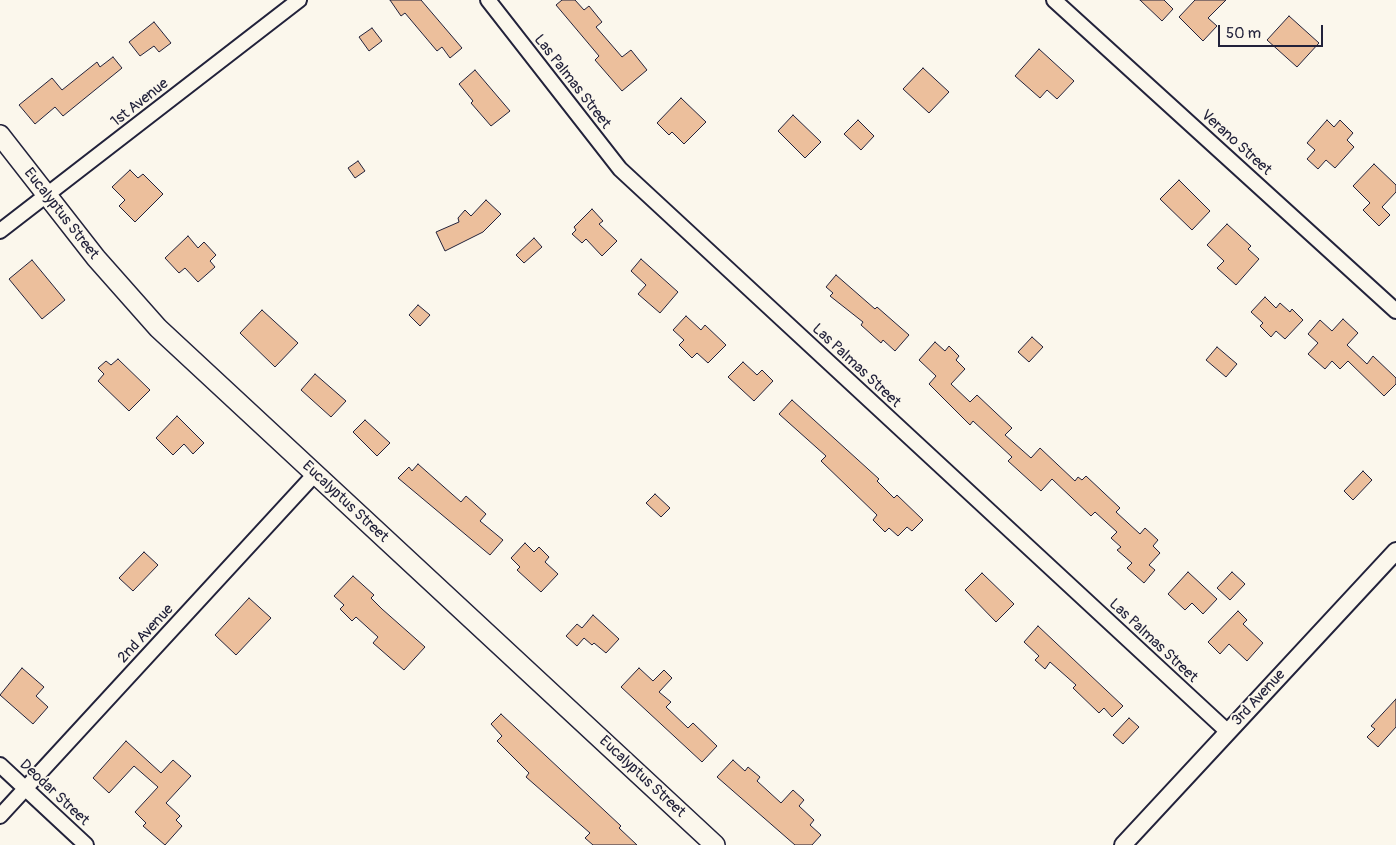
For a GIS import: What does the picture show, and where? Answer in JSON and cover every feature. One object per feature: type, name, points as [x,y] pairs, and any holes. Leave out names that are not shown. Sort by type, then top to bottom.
[{"type":"main road","name":"Eucalyptus Street","points":[[0,136],[137,306],[183,352],[715,845]]},
{"type":"street","name":"1st Avenue","points":[[0,231],[299,0]]},
{"type":"street","name":"Las Palmas Street","points":[[488,0],[620,169],[1228,732]]},
{"type":"street","name":"Verano Street","points":[[1054,0],[1396,310]]},
{"type":"street","name":"2nd Avenue","points":[[0,816],[315,474]]},
{"type":"street","name":"3rd Avenue","points":[[1123,845],[1396,551]]},
{"type":"street","name":"Deodar Street","points":[[0,765],[86,845]]},
{"type":"building","points":[[390,0],[421,0],[462,48],[450,58],[442,47],[437,51],[405,13],[401,16]]},
{"type":"building","points":[[562,0],[575,0],[584,10],[589,6],[602,22],[596,27],[622,57],[631,50],[647,70],[622,91],[595,60],[599,56],[556,5]]},
{"type":"building","points":[[1140,0],[1164,0],[1173,9],[1162,21]]},
{"type":"building","points":[[1195,0],[1226,0],[1208,18],[1217,26],[1203,41],[1179,17]]},
{"type":"building","points":[[1289,16],[1319,43],[1297,67],[1267,40]]},
{"type":"building","points":[[154,22],[171,43],[159,52],[154,46],[140,56],[129,42]]},
{"type":"building","points":[[372,28],[382,41],[369,51],[359,37]]},
{"type":"building","points":[[1039,49],[1074,81],[1057,99],[1047,90],[1040,98],[1015,76]]},
{"type":"building","points":[[113,57],[122,68],[63,116],[55,107],[35,124],[19,105],[52,78],[62,90],[97,62],[100,67]]},
{"type":"building","points":[[923,68],[949,92],[929,113],[903,89]]},
{"type":"building","points":[[475,70],[510,111],[491,126],[471,103],[473,101],[459,84]]},
{"type":"building","points":[[681,98],[706,122],[684,144],[672,132],[669,135],[657,123]]},
{"type":"building","points":[[793,115],[821,142],[805,158],[778,131]]},
{"type":"building","points":[[858,120],[874,136],[861,150],[844,134]]},
{"type":"building","points":[[1327,120],[1334,127],[1340,120],[1353,133],[1347,140],[1354,147],[1335,168],[1326,160],[1318,169],[1307,159],[1315,150],[1307,143]]},
{"type":"building","points":[[358,161],[365,171],[355,178],[348,168]]},
{"type":"building","points":[[1374,164],[1396,185],[1396,192],[1382,207],[1390,215],[1379,226],[1363,210],[1370,203],[1353,186]]},
{"type":"building","points":[[130,170],[138,178],[143,174],[163,194],[135,222],[119,206],[125,200],[112,187]]},
{"type":"building","points":[[1179,180],[1210,211],[1192,230],[1160,199]]},
{"type":"building","points":[[486,200],[501,214],[483,232],[445,251],[436,232],[459,222],[458,218],[465,210],[471,216]]},
{"type":"building","points":[[592,209],[603,221],[599,224],[617,241],[602,256],[586,239],[582,243],[572,234],[576,230],[574,227]]},
{"type":"building","points":[[1227,224],[1251,246],[1248,249],[1259,259],[1236,285],[1217,268],[1224,261],[1207,245]]},
{"type":"building","points":[[188,236],[198,248],[204,242],[216,255],[210,261],[215,267],[198,282],[185,268],[179,273],[165,258]]},
{"type":"building","points":[[534,238],[542,247],[524,263],[516,255]]},
{"type":"building","points":[[641,259],[678,292],[660,313],[638,294],[646,285],[631,271]]},
{"type":"building","points":[[32,260],[65,300],[42,319],[9,279]]},
{"type":"building","points":[[836,275],[875,309],[877,307],[909,335],[895,351],[883,340],[881,343],[861,325],[863,322],[830,296],[833,293],[826,287]]},
{"type":"building","points":[[1265,297],[1276,308],[1280,303],[1290,312],[1292,309],[1303,320],[1285,339],[1276,331],[1271,337],[1260,326],[1263,323],[1251,312]]},
{"type":"building","points":[[418,305],[430,315],[420,326],[409,315]]},
{"type":"building","points":[[262,310],[298,343],[275,367],[240,333]]},
{"type":"building","points":[[686,316],[701,330],[705,325],[726,345],[708,363],[697,353],[692,358],[679,345],[684,340],[673,330]]},
{"type":"building","points":[[1343,319],[1358,333],[1347,345],[1367,364],[1373,356],[1396,378],[1396,384],[1384,396],[1348,361],[1340,369],[1332,361],[1325,369],[1308,354],[1318,343],[1308,334],[1320,320],[1332,331]]},
{"type":"building","points":[[1032,337],[1043,347],[1029,362],[1018,352]]},
{"type":"building","points":[[935,342],[945,351],[949,346],[959,356],[956,360],[965,369],[951,384],[970,402],[977,395],[1012,428],[1005,435],[1031,458],[1040,448],[1075,481],[1078,477],[1082,480],[1086,476],[1120,508],[1116,512],[1140,534],[1145,528],[1158,540],[1153,546],[1160,553],[1149,565],[1155,570],[1144,583],[1127,568],[1132,563],[1117,550],[1121,547],[1111,538],[1117,532],[1095,512],[1091,516],[1052,479],[1041,491],[1008,461],[1012,457],[973,421],[970,425],[929,384],[936,376],[919,360]]},
{"type":"building","points":[[1217,347],[1237,364],[1226,377],[1206,360]]},
{"type":"building","points":[[118,359],[150,390],[129,411],[98,381],[104,374],[98,368],[106,361],[111,365]]},
{"type":"building","points":[[743,362],[757,375],[762,370],[773,381],[754,401],[728,377]]},
{"type":"building","points":[[315,374],[346,401],[331,417],[301,390]]},
{"type":"building","points":[[792,400],[879,479],[877,481],[894,498],[897,495],[923,520],[912,531],[907,527],[898,536],[889,528],[885,532],[873,520],[877,515],[821,461],[826,456],[779,414]]},
{"type":"building","points":[[177,416],[204,443],[193,454],[184,444],[173,455],[156,438]]},
{"type":"building","points":[[365,420],[390,443],[377,456],[353,432]]},
{"type":"building","points":[[418,464],[461,502],[466,496],[486,514],[480,521],[503,540],[490,555],[398,478],[409,467],[412,471]]},
{"type":"building","points":[[1363,471],[1372,480],[1353,500],[1344,491]]},
{"type":"building","points":[[655,494],[670,508],[661,517],[646,503]]},
{"type":"building","points":[[525,543],[534,552],[539,547],[549,557],[545,562],[558,574],[541,592],[517,570],[520,567],[511,558]]},
{"type":"building","points":[[144,552],[158,565],[133,591],[119,578]]},
{"type":"building","points":[[1188,572],[1217,599],[1203,614],[1192,603],[1185,610],[1168,594]]},
{"type":"building","points":[[1232,572],[1245,584],[1230,600],[1217,588]]},
{"type":"building","points":[[982,573],[1014,604],[996,622],[965,590]]},
{"type":"building","points":[[353,576],[374,595],[371,598],[382,609],[425,647],[404,670],[373,643],[378,637],[356,617],[352,621],[340,609],[344,605],[334,596]]},
{"type":"building","points":[[249,598],[271,618],[236,655],[215,635]]},
{"type":"building","points":[[1238,611],[1247,620],[1243,624],[1263,643],[1247,661],[1229,644],[1220,654],[1208,642]]},
{"type":"building","points":[[593,615],[619,639],[606,653],[594,643],[592,645],[584,638],[577,646],[566,636],[577,624],[582,628]]},
{"type":"building","points":[[1038,626],[1123,706],[1112,717],[1104,708],[1099,713],[1073,688],[1076,685],[1050,662],[1045,669],[1035,660],[1039,656],[1024,642]]},
{"type":"building","points":[[22,668],[44,687],[36,696],[48,707],[33,724],[0,695]]},
{"type":"building","points":[[639,668],[653,681],[664,670],[672,678],[659,692],[671,702],[666,707],[688,728],[693,723],[717,746],[702,762],[621,687]]},
{"type":"building","points":[[1396,699],[1396,727],[1378,747],[1367,737],[1375,729],[1371,726]]},
{"type":"building","points":[[501,714],[621,826],[619,828],[637,845],[593,845],[585,838],[590,833],[526,777],[529,773],[497,741],[502,736],[491,724]]},
{"type":"building","points":[[1129,718],[1139,727],[1123,744],[1113,735]]},
{"type":"building","points":[[126,741],[161,773],[173,760],[191,776],[166,803],[180,816],[176,820],[182,826],[165,845],[143,826],[146,823],[135,812],[158,787],[134,766],[109,793],[93,778]]},
{"type":"building","points":[[733,760],[745,771],[748,767],[760,777],[757,781],[781,803],[793,790],[804,800],[799,806],[814,820],[810,825],[821,835],[812,845],[795,845],[717,777]]}]
